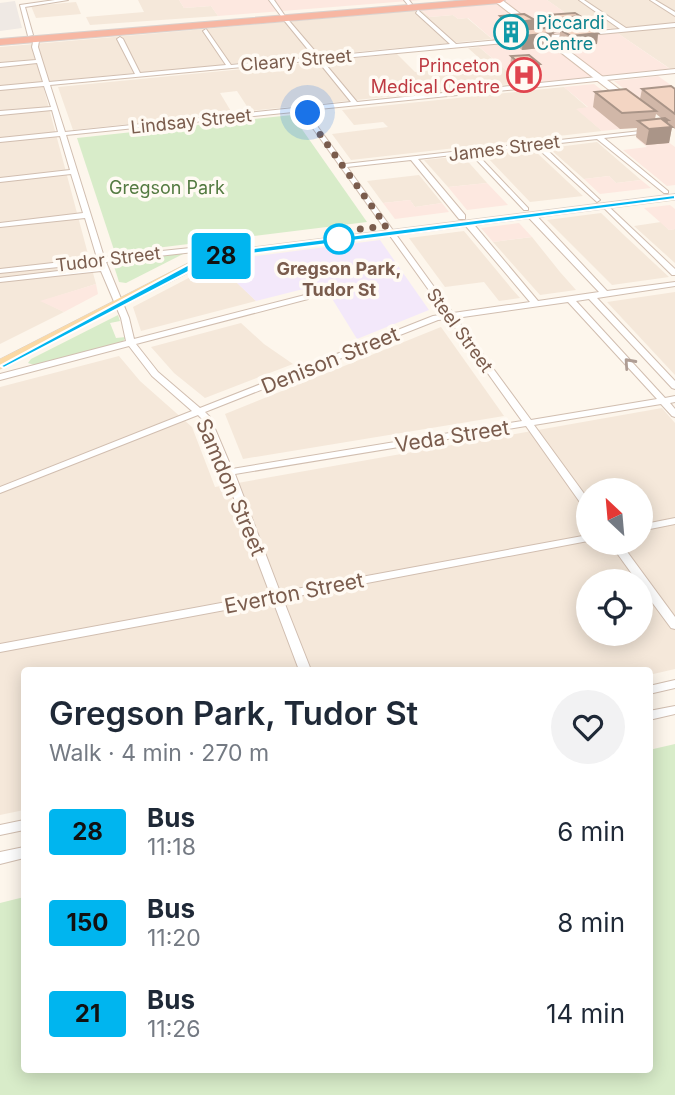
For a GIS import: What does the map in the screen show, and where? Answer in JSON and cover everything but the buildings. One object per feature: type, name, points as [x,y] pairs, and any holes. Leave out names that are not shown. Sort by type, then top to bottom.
[{"type":"highway","points":[[284,17],[408,2],[459,0]]},
{"type":"highway","points":[[0,41],[32,41],[498,0]]},
{"type":"main road","points":[[498,0],[641,111]]},
{"type":"main road","name":"Tudor Street","points":[[117,299],[205,261],[246,250],[673,195]]},
{"type":"main road","name":"Tudor Street","points":[[229,246],[388,230]]},
{"type":"main road","points":[[0,365],[183,261],[229,246]]},
{"type":"main road","points":[[0,354],[117,299]]},
{"type":"street","name":"Samdon Street","points":[[66,0],[22,6],[103,264],[131,343],[155,374],[205,417],[229,472],[304,667]]},
{"type":"street","points":[[271,0],[356,104]]},
{"type":"street","points":[[581,0],[624,29]]},
{"type":"street","points":[[652,0],[675,14]]},
{"type":"street","points":[[418,12],[454,45]]},
{"type":"street","name":"Cleary Street","points":[[0,88],[675,24]]},
{"type":"street","points":[[206,31],[229,66]]},
{"type":"street","points":[[120,38],[138,75]]},
{"type":"street","points":[[0,65],[39,61]]},
{"type":"street","name":"Lindsay Street","points":[[0,140],[675,71]]},
{"type":"street","points":[[662,72],[675,82]]},
{"type":"street","points":[[0,113],[55,108]]},
{"type":"street","name":"Steel Street","points":[[305,109],[309,119],[388,230],[576,489]]},
{"type":"street","name":"Steel Street","points":[[296,110],[309,119]]},
{"type":"street","name":"James Street","points":[[343,166],[656,130]]},
{"type":"street","points":[[599,137],[673,195]]},
{"type":"street","points":[[537,144],[675,273]]},
{"type":"street","points":[[471,151],[606,294]]},
{"type":"street","points":[[413,158],[536,304]]},
{"type":"street","points":[[0,180],[74,172]]},
{"type":"street","points":[[0,225],[88,215]]},
{"type":"street","name":"Tudor Street","points":[[0,280],[229,246]]},
{"type":"street","name":"Tudor Street","points":[[0,271],[103,264]]},
{"type":"street","name":"Denison Street","points":[[0,490],[436,318],[675,284]]},
{"type":"street","points":[[591,296],[675,386]]},
{"type":"street","points":[[0,377],[305,297]]},
{"type":"street","points":[[570,299],[675,414]]},
{"type":"street","name":"Veda Street","points":[[229,472],[675,399]]},
{"type":"street","points":[[653,525],[675,521]]},
{"type":"street","name":"Everton Street","points":[[0,648],[576,540]]},
{"type":"street","points":[[624,555],[675,625]]},
{"type":"street","points":[[653,689],[675,684]]},
{"type":"street","points":[[653,715],[675,710]]},
{"type":"street","points":[[0,830],[21,826]]},
{"type":"street","points":[[0,858],[21,854]]},
{"type":"shaded area","points":[[138,0],[179,0],[184,8],[211,6],[218,16],[90,25],[86,17],[144,12]]},
{"type":"shaded area","points":[[179,0],[421,0],[218,16],[211,6],[184,8]]},
{"type":"shaded area","points":[[453,0],[547,0],[590,30],[610,28],[670,69],[522,84],[477,45],[497,43],[468,18],[458,19],[453,15],[430,17],[420,9],[459,5]]},
{"type":"shaded area","points":[[547,0],[675,0],[675,72],[610,28],[590,30]]},
{"type":"shaded area","points":[[15,1],[22,28],[0,31],[0,3]]},
{"type":"shaded area","points":[[76,2],[81,14],[36,18],[31,6]]},
{"type":"shaded area","points":[[421,10],[430,17],[453,15],[458,19],[467,18],[492,39],[42,82],[96,284],[42,301],[64,312],[0,344],[0,47]]},
{"type":"shaded area","points":[[479,47],[521,83],[250,111],[237,91],[220,93],[232,113],[73,130],[58,87],[397,54],[415,72],[487,65],[468,48]]},
{"type":"shaded area","points":[[658,76],[675,88],[675,123],[670,124],[614,81]]},
{"type":"shaded area","points":[[594,84],[648,126],[602,131],[576,109],[588,107],[564,87]]},
{"type":"shaded area","points":[[564,87],[588,108],[577,109],[602,131],[351,160],[332,134],[388,127],[383,122],[354,125],[342,110]]},
{"type":"shaded area","points":[[659,135],[675,147],[675,185],[667,186],[623,150],[647,147],[636,138]]},
{"type":"shaded area","points":[[597,142],[641,180],[616,183],[609,176],[584,179],[549,148]]},
{"type":"shaded area","points":[[533,149],[583,196],[530,202],[485,155]]},
{"type":"shaded area","points":[[463,156],[487,183],[448,187],[424,160]]},
{"type":"shaded area","points":[[419,175],[442,203],[415,207],[410,200],[383,203],[367,181]]},
{"type":"shaded area","points":[[609,176],[616,183],[641,180],[651,188],[600,194],[584,179]]},
{"type":"shaded area","points":[[487,183],[508,205],[467,210],[448,187]]},
{"type":"shaded area","points":[[410,200],[415,207],[442,203],[449,212],[395,219],[383,203]]},
{"type":"shaded area","points":[[670,205],[675,209],[675,229],[669,230],[644,208]]},
{"type":"shaded area","points":[[601,213],[669,277],[612,285],[547,220]]},
{"type":"shaded area","points":[[661,222],[669,230],[675,229],[675,263],[634,226]]},
{"type":"shaded area","points":[[519,223],[532,237],[493,242],[481,228]]},
{"type":"shaded area","points":[[464,231],[520,298],[499,301],[484,282],[445,287],[409,238]]},
{"type":"shaded area","points":[[532,237],[576,290],[540,295],[493,242]]},
{"type":"shaded area","points":[[380,240],[429,310],[357,339],[323,284],[256,301],[235,281],[227,262],[249,257]]},
{"type":"shaded area","points":[[227,262],[235,281],[256,301],[141,331],[133,307],[202,271]]},
{"type":"shaded area","points":[[96,284],[98,294],[64,312],[40,301]]},
{"type":"shaded area","points":[[675,292],[675,375],[607,302]]},
{"type":"shaded area","points":[[241,323],[264,344],[293,364],[205,398],[174,373],[151,347]]},
{"type":"shaded area","points":[[441,327],[504,416],[243,459],[225,414]]},
{"type":"shaded area","points":[[119,356],[140,381],[192,427],[215,487],[662,408],[675,423],[675,669],[653,674],[653,667],[21,667],[21,811],[0,815],[0,387]]},
{"type":"green space","name":"Gregson Park","points":[[292,115],[367,222],[115,253],[77,138]]},
{"type":"green space","points":[[179,252],[183,254],[126,283],[119,282],[113,263]]},
{"type":"green space","points":[[118,315],[120,321],[110,323],[116,338],[126,337],[122,343],[34,365],[28,363],[31,359]]},
{"type":"green space","points":[[675,744],[675,1095],[0,1095],[0,903],[21,898],[21,1073],[653,1073],[653,749]]},
{"type":"bus line","name":"28","points":[[0,366],[192,266],[226,254],[675,197]]},
{"type":"place","name":"Piccardi Centre","points":[[511,32]]},
{"type":"place","name":"Princeton Medical Centre","points":[[524,75]]},
{"type":"place","name":"Gregson Park, Tudor St","points":[[339,239]]},
{"type":"route","points":[[308,113],[309,119],[386,226],[344,231],[339,239]]}]
